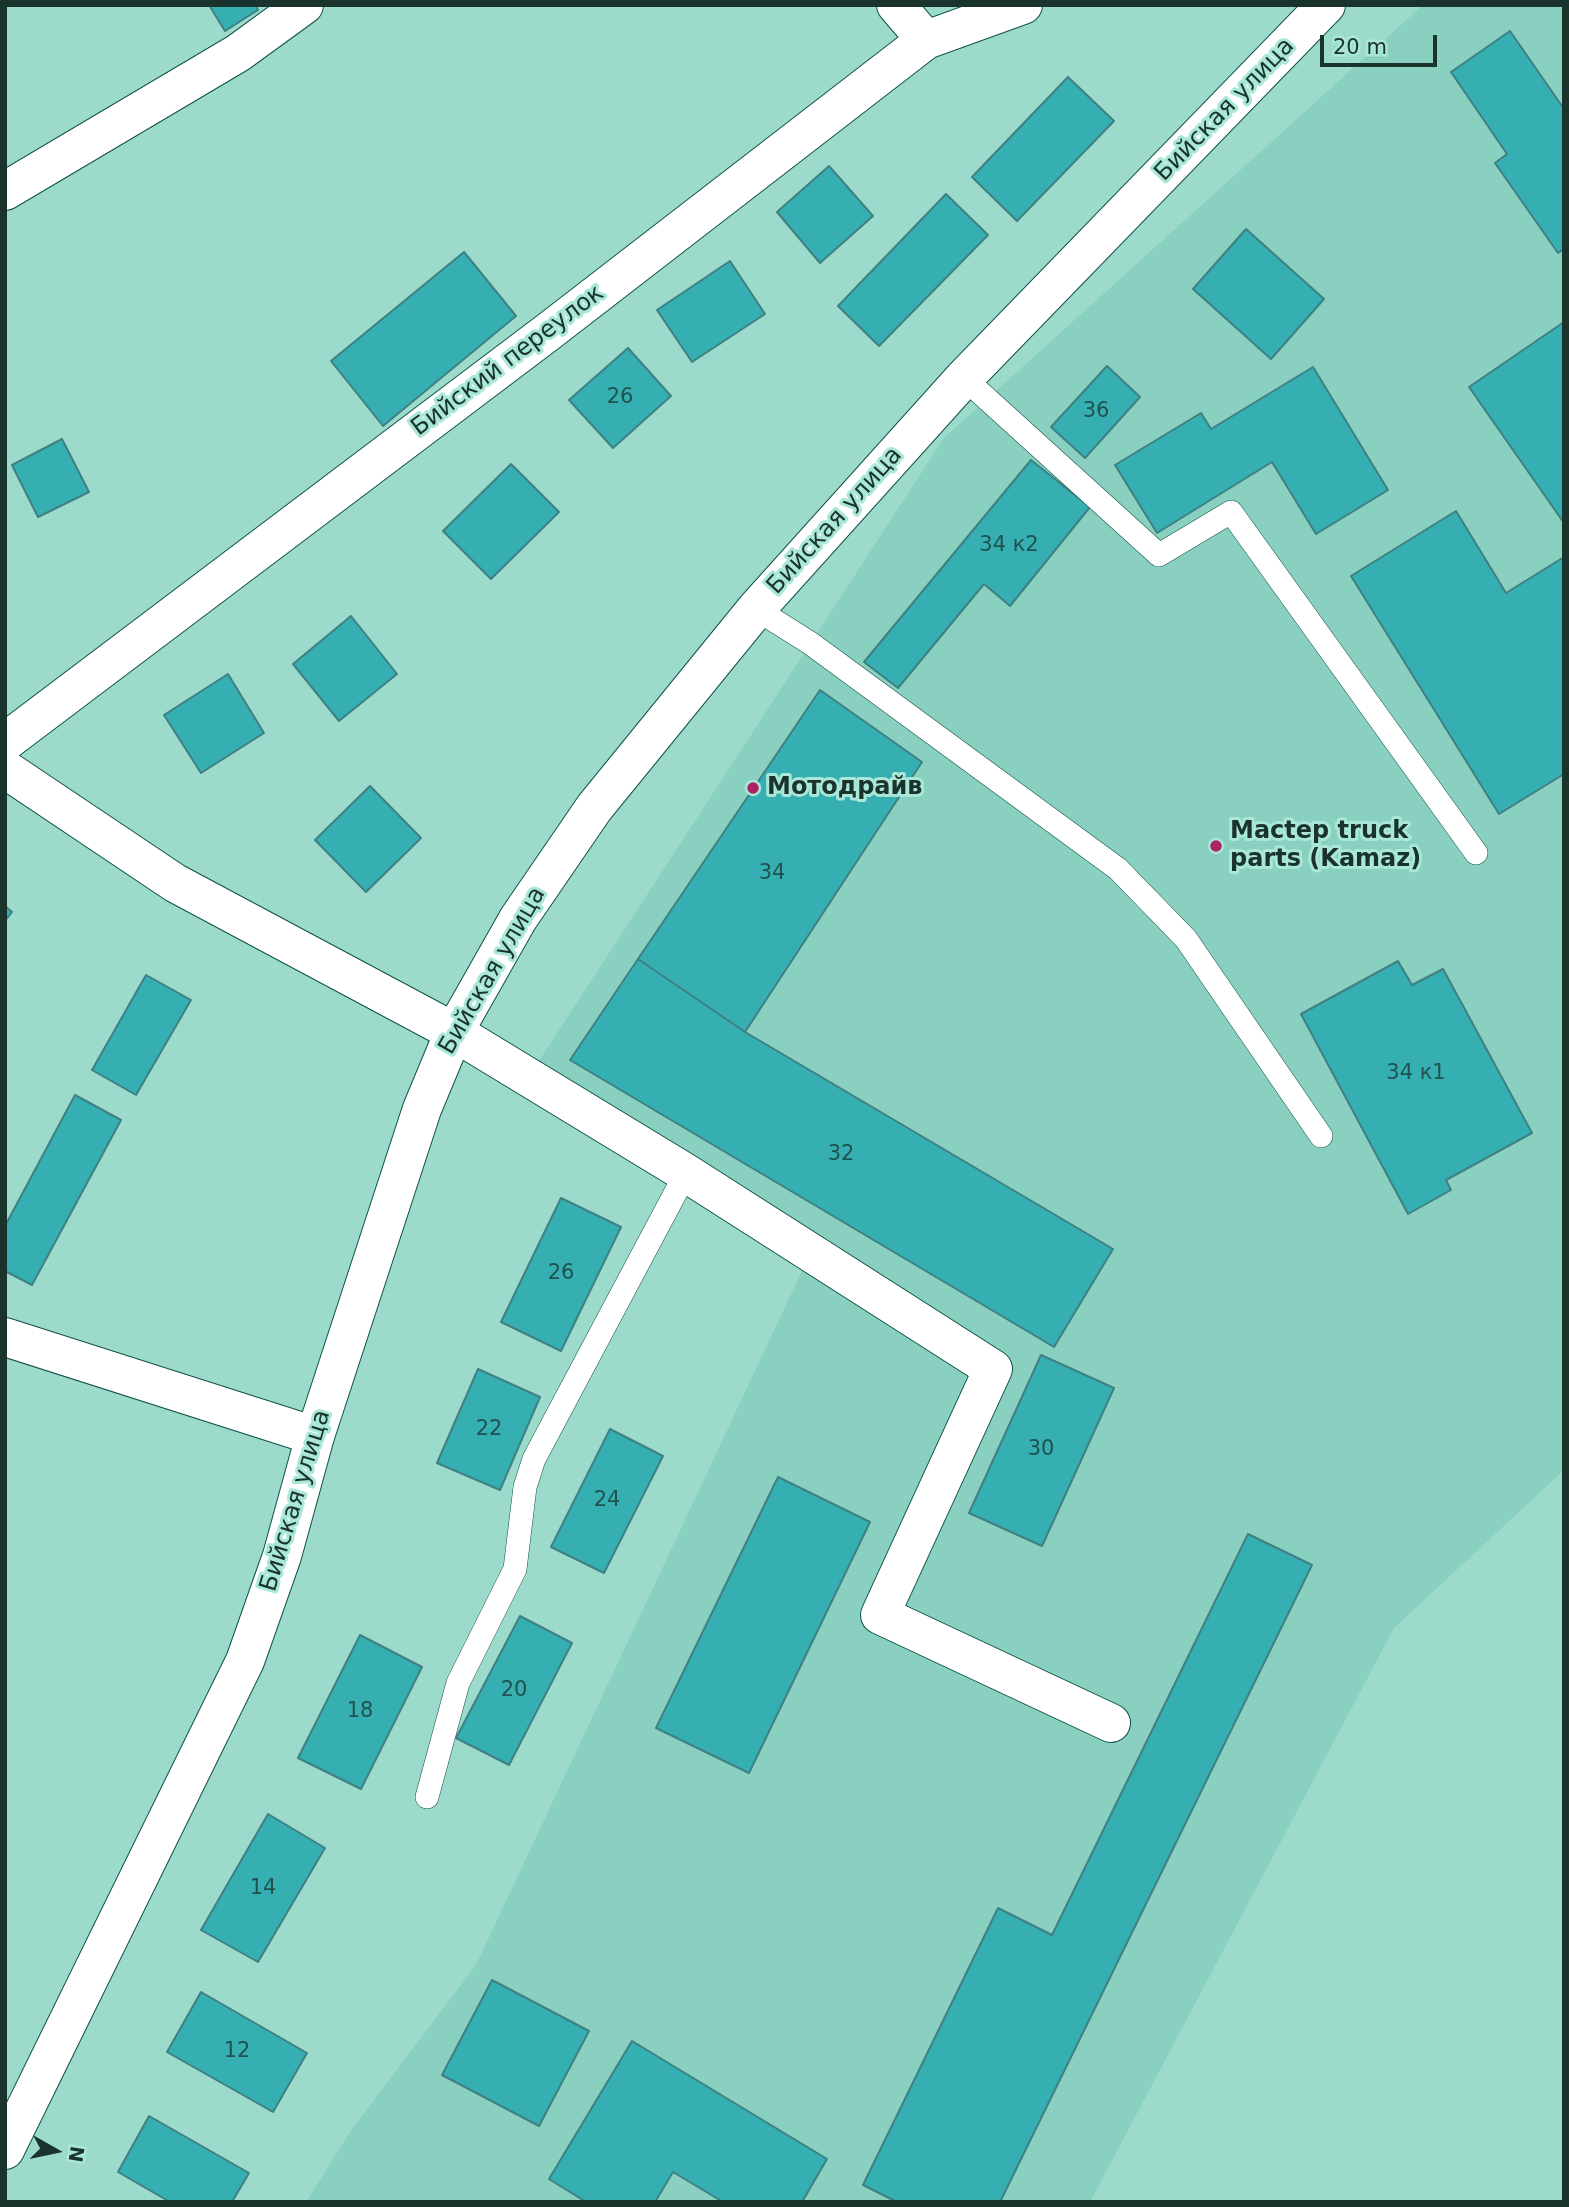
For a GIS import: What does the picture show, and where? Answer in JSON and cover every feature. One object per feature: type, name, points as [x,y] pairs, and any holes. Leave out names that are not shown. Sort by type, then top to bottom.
[{"type":"street","points":[[5,191],[238,53],[304,5]]},
{"type":"street","points":[[896,5],[926,40]]},
{"type":"street","name":"Бийский переулок","points":[[5,742],[548,332],[926,40],[1023,5]]},
{"type":"street","name":"Бийская улица","points":[[5,2150],[245,1661],[282,1556],[315,1436],[422,1109],[454,1032],[518,919],[594,808],[668,713],[756,609],[964,378],[1326,5]]},
{"type":"street","points":[[5,769],[175,883],[454,1032],[686,1173],[993,1368],[880,1615],[1111,1723]]},
{"type":"street","points":[[5,1337],[315,1436]]},
{"type":"lane","points":[[964,378],[1158,555],[1231,512],[1476,853]]},
{"type":"lane","points":[[756,609],[810,643],[1118,869],[1186,939],[1321,1136]]},
{"type":"lane","points":[[427,1797],[458,1683],[515,1569],[525,1487],[534,1459],[686,1173]]},
{"type":"shaded area","points":[[1423,5],[1564,5],[1564,1470],[1394,1628],[1090,2202],[306,2202],[350,2132],[476,1965],[808,1258],[522,1087],[944,438]]},
{"type":"building","points":[[209,5],[256,5],[258,10],[225,31]]},
{"type":"building","points":[[1510,31],[1564,109],[1564,249],[1558,253],[1495,163],[1507,154],[1451,72]]},
{"type":"building","points":[[1068,77],[1114,121],[1017,221],[972,177]]},
{"type":"building","points":[[829,166],[873,216],[820,263],[777,212]]},
{"type":"building","points":[[946,194],[988,235],[879,346],[838,306]]},
{"type":"building","points":[[1246,229],[1324,299],[1271,359],[1193,289]]},
{"type":"building","points":[[464,252],[516,316],[383,426],[331,361]]},
{"type":"building","points":[[730,261],[765,314],[692,362],[657,310]]},
{"type":"building","points":[[1564,322],[1564,523],[1469,387]]},
{"type":"building","points":[[628,348],[671,396],[613,448],[569,400]]},
{"type":"building","points":[[1107,366],[1140,397],[1085,458],[1051,427]]},
{"type":"building","points":[[1313,367],[1388,490],[1316,534],[1272,462],[1157,533],[1115,465],[1201,413],[1211,429]]},
{"type":"building","points":[[62,439],[89,492],[38,517],[12,465]]},
{"type":"building","points":[[1031,460],[1090,507],[1010,606],[984,584],[898,688],[864,662]]},
{"type":"building","points":[[511,464],[559,512],[491,579],[443,531]]},
{"type":"building","points":[[1456,511],[1506,593],[1564,557],[1564,774],[1499,814],[1351,576]]},
{"type":"building","points":[[351,616],[397,674],[339,721],[293,664]]},
{"type":"building","points":[[228,674],[264,733],[201,773],[164,715]]},
{"type":"building","points":[[820,690],[922,762],[745,1032],[638,959]]},
{"type":"building","points":[[370,786],[421,838],[366,892],[315,840]]},
{"type":"building","points":[[5,906],[12,912],[5,921]]},
{"type":"building","points":[[638,959],[745,1032],[1113,1249],[1054,1347],[570,1060]]},
{"type":"building","points":[[1398,961],[1412,985],[1443,969],[1532,1133],[1446,1180],[1451,1190],[1408,1214],[1301,1014]]},
{"type":"building","points":[[146,975],[191,1000],[136,1095],[92,1070]]},
{"type":"building","points":[[75,1095],[121,1120],[32,1285],[5,1271],[5,1226]]},
{"type":"building","points":[[561,1198],[621,1227],[561,1351],[501,1322]]},
{"type":"building","points":[[1041,1355],[1114,1388],[1042,1546],[969,1513]]},
{"type":"building","points":[[478,1369],[540,1397],[500,1490],[437,1463]]},
{"type":"building","points":[[610,1429],[663,1456],[604,1573],[551,1547]]},
{"type":"building","points":[[778,1477],[870,1522],[749,1773],[656,1728]]},
{"type":"building","points":[[1248,1534],[1312,1565],[1000,2202],[897,2202],[863,2185],[998,1908],[1052,1935]]},
{"type":"building","points":[[520,1616],[572,1643],[509,1765],[456,1738]]},
{"type":"building","points":[[360,1635],[422,1667],[361,1789],[298,1758]]},
{"type":"building","points":[[268,1814],[325,1848],[258,1962],[201,1930]]},
{"type":"building","points":[[492,1980],[589,2031],[539,2126],[442,2075]]},
{"type":"building","points":[[201,1992],[307,2053],[273,2112],[167,2052]]},
{"type":"building","points":[[632,2041],[827,2159],[802,2202],[723,2202],[673,2172],[655,2202],[586,2202],[549,2179]]},
{"type":"building","points":[[149,2116],[249,2173],[232,2202],[170,2202],[118,2172]]},
{"type":"place","name":"Мотодрайв","points":[[753,788]]},
{"type":"place","name":"Mactep truck parts (Kamaz)","points":[[1216,846]]}]
